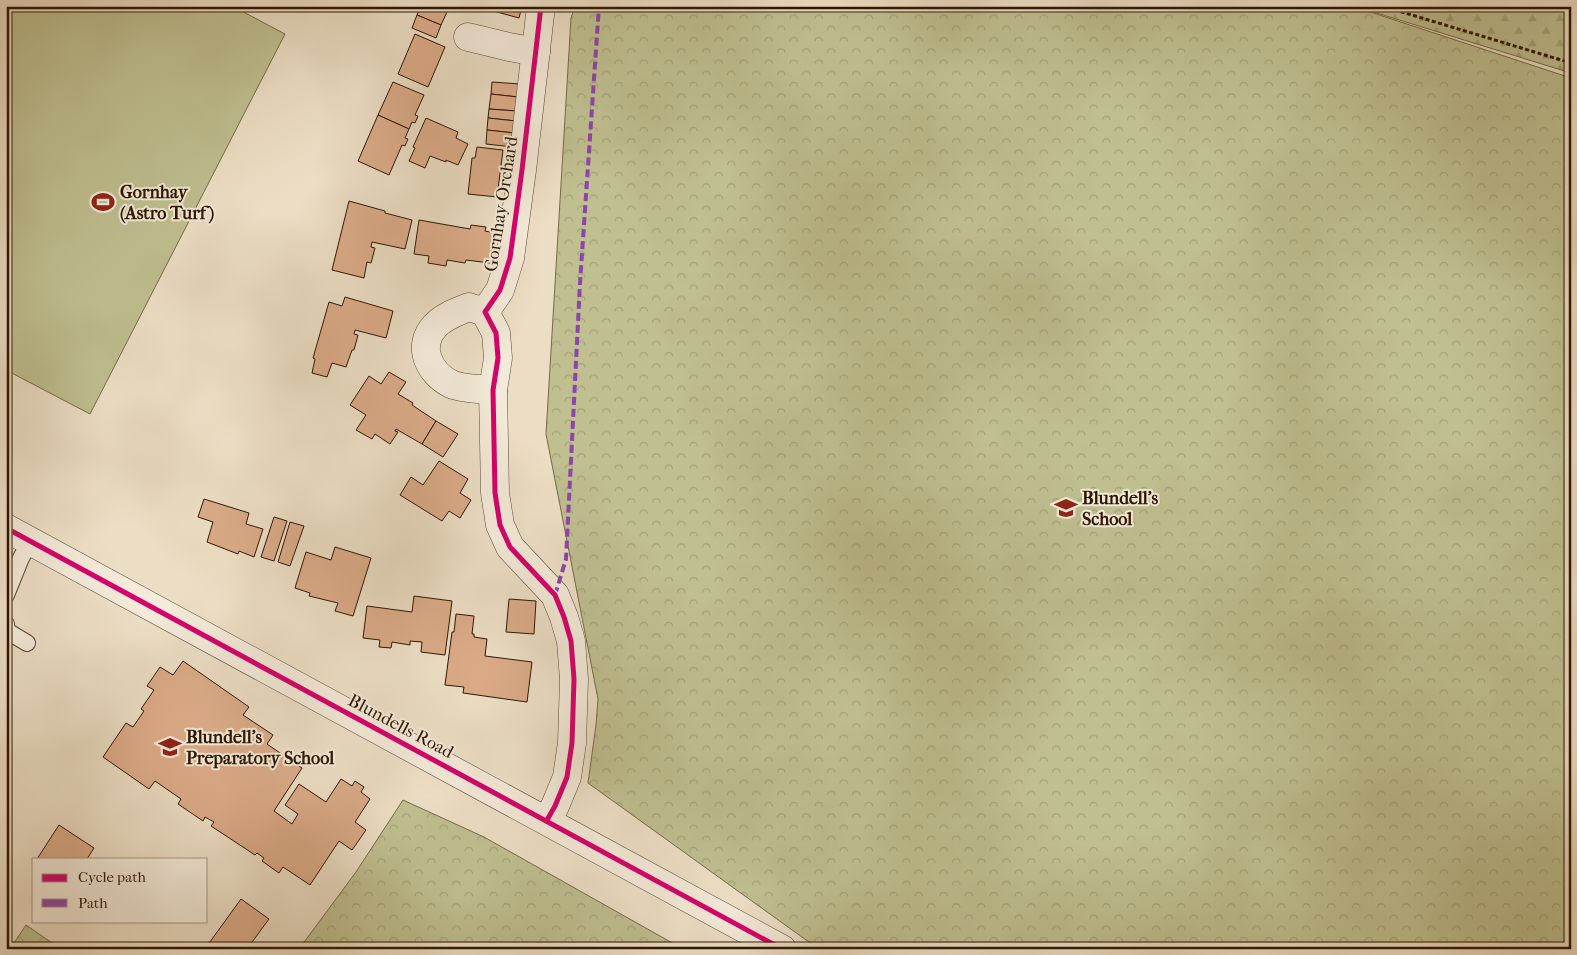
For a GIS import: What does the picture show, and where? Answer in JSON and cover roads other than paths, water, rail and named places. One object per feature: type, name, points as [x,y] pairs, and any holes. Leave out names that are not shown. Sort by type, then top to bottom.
[{"type":"street","name":"Gornhay Orchard","points":[[485,312],[500,290],[510,258],[541,6]]},
{"type":"street","points":[[468,37],[536,52]]},
{"type":"street","points":[[493,390],[452,384],[436,374],[426,358],[426,340],[434,326],[449,315],[469,307],[485,312],[496,333],[498,358],[493,390],[495,493],[500,525],[510,547],[556,596],[571,640],[574,679],[572,743],[567,777],[547,820]]},
{"type":"street","name":"Blundells Road","points":[[6,528],[782,949]]},
{"type":"lane","points":[[6,595],[21,558],[30,542]]},
{"type":"lane","points":[[6,624],[7,631],[27,644]]},
{"type":"place","name":"Gornhay (Astro Turf)","points":[[103,202]]},
{"type":"place","name":"Blundell's School","points":[[1066,508]]},
{"type":"place","name":"Blundell's Preparatory School","points":[[170,747]]}]
